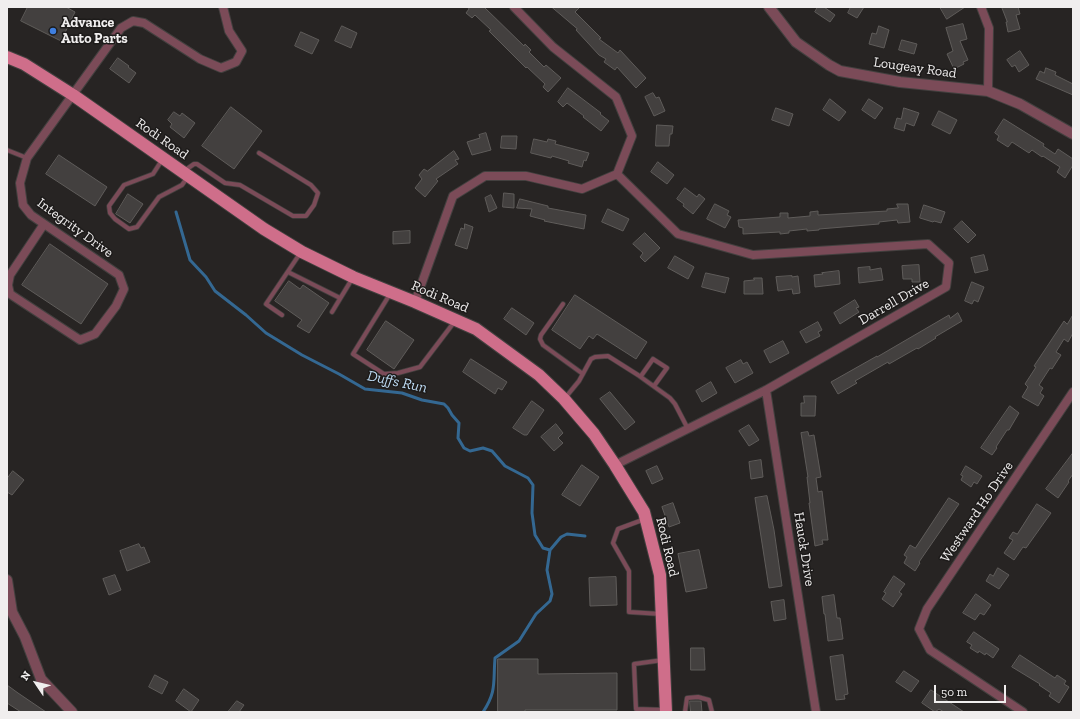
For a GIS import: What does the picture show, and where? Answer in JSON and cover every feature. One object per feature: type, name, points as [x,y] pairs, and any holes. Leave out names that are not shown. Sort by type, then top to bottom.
[{"type":"main road","name":"Rodi Road","points":[[7,57],[24,64],[73,95],[264,229],[302,252],[353,277],[476,328],[539,375],[564,399],[594,434],[644,512],[660,575],[666,711]]},
{"type":"street","name":"Integrity Drive","points":[[44,224],[10,275],[8,285],[10,294],[80,340],[95,334],[116,306],[124,289],[119,275],[31,215],[23,205],[20,183],[27,158],[121,28],[133,21],[144,23],[200,59],[221,68],[236,62],[242,51],[229,31],[222,7]]},
{"type":"street","points":[[415,302],[453,196],[485,176],[526,176],[582,189],[617,174],[632,136],[616,97],[553,47],[514,7]]},
{"type":"street","name":"Lougeay Road","points":[[770,7],[796,42],[840,71],[900,82],[988,91],[1020,104],[1073,134]]},
{"type":"street","points":[[981,7],[989,28],[988,91]]},
{"type":"street","name":"Darrell Drive","points":[[615,465],[766,390],[946,287],[949,263],[928,244],[752,255],[678,234],[617,174]]},
{"type":"street","name":"Hauck Drive","points":[[766,390],[816,712]]},
{"type":"street","name":"Westward Ho Drive","points":[[1023,712],[930,650],[919,629],[927,609],[1073,392]]},
{"type":"street","points":[[7,580],[9,615],[25,637],[40,679],[72,712]]},
{"type":"lane","points":[[7,150],[27,158]]},
{"type":"lane","points":[[164,158],[153,174],[124,185],[109,206],[110,213],[115,219],[129,228],[137,227],[159,197],[182,185],[186,174],[194,164],[197,164],[225,182],[240,185],[293,216],[306,216],[314,205],[318,193],[311,185],[259,153]]},
{"type":"lane","points":[[282,315],[266,304],[302,252]]},
{"type":"lane","points":[[288,272],[340,298]]},
{"type":"lane","points":[[332,312],[353,277]]},
{"type":"lane","points":[[391,293],[353,354],[384,374],[398,373],[420,367],[456,319]]},
{"type":"lane","points":[[563,304],[541,335],[540,339],[543,345],[583,374]]},
{"type":"lane","points":[[564,399],[575,386],[591,360],[595,357],[608,356],[641,376],[670,398],[688,429]]},
{"type":"lane","points":[[641,376],[653,359],[667,368],[654,386]]},
{"type":"lane","points":[[645,519],[618,530],[613,543],[629,571],[630,612],[661,614]]},
{"type":"lane","points":[[663,660],[634,664],[636,710],[666,711]]},
{"type":"lane","points":[[685,712],[687,698],[698,697],[709,700],[712,712]]},
{"type":"building","name":"Advance Auto Parts","points":[[28,7],[66,7],[75,12],[61,41],[21,21]]},
{"type":"building","points":[[467,7],[484,7],[524,46],[525,44],[531,50],[529,52],[544,67],[546,65],[561,78],[548,92],[543,87],[545,84],[527,67],[526,68],[489,31],[491,30],[475,15],[472,18],[466,13],[469,9]]},
{"type":"building","points":[[552,7],[580,7],[575,12],[601,38],[599,39],[618,53],[620,50],[646,78],[636,88],[617,67],[615,70],[604,62],[606,59],[599,55],[576,30],[577,29]]},
{"type":"building","points":[[818,7],[824,7],[835,15],[830,22],[815,12]]},
{"type":"building","points":[[851,7],[864,7],[857,18],[848,13]]},
{"type":"building","points":[[940,7],[965,7],[947,19]]},
{"type":"building","points":[[1002,7],[1018,7],[1020,14],[1016,15],[1020,29],[1008,32],[1007,22]]},
{"type":"building","points":[[963,24],[967,39],[960,41],[968,60],[963,62],[964,64],[954,69],[947,54],[953,51],[946,28]]},
{"type":"building","points":[[342,26],[357,33],[351,48],[335,41]]},
{"type":"building","points":[[879,26],[889,30],[884,48],[869,44],[872,33],[876,34]]},
{"type":"building","points":[[301,32],[319,40],[312,54],[295,46]]},
{"type":"building","points":[[902,40],[917,44],[914,54],[899,50]]},
{"type":"building","points":[[1020,51],[1029,65],[1019,72],[1015,65],[1012,67],[1007,60]]},
{"type":"building","points":[[118,58],[136,73],[129,83],[110,69]]},
{"type":"building","points":[[1046,68],[1056,72],[1055,75],[1073,84],[1073,95],[1036,79],[1040,71],[1044,73]]},
{"type":"building","points":[[568,88],[601,113],[600,114],[609,121],[601,131],[567,103],[563,107],[558,102]]},
{"type":"building","points":[[653,93],[656,98],[659,97],[665,111],[654,116],[645,97]]},
{"type":"building","points":[[830,99],[846,112],[839,121],[823,110]]},
{"type":"building","points":[[869,99],[883,108],[875,119],[862,110]]},
{"type":"building","points":[[231,107],[262,131],[234,169],[202,146]]},
{"type":"building","points":[[776,108],[793,114],[789,126],[772,120]]},
{"type":"building","points":[[904,108],[919,113],[914,126],[906,123],[904,131],[894,128],[897,118],[901,119]]},
{"type":"building","points":[[939,111],[957,120],[950,134],[932,125]]},
{"type":"building","points":[[174,112],[180,116],[182,113],[195,123],[184,138],[170,127],[172,124],[168,120]]},
{"type":"building","points":[[1004,119],[1044,144],[1043,146],[1055,154],[1058,149],[1073,159],[1073,165],[1065,178],[1057,172],[1060,167],[1043,156],[1042,157],[1032,150],[1029,153],[1012,142],[1008,147],[997,140],[999,136],[995,133]]},
{"type":"building","points":[[657,125],[673,126],[672,134],[670,134],[669,146],[656,146]]},
{"type":"building","points":[[486,133],[491,150],[472,155],[467,142],[480,138],[479,135]]},
{"type":"building","points":[[502,136],[517,136],[516,149],[501,148]]},
{"type":"building","points":[[534,139],[547,142],[548,139],[556,141],[555,144],[589,153],[586,161],[584,160],[582,167],[552,156],[551,158],[531,153]]},
{"type":"building","points":[[454,151],[459,159],[455,160],[458,164],[436,179],[438,181],[425,197],[415,188],[422,179],[419,175],[424,169],[427,171]]},
{"type":"building","points":[[59,155],[107,187],[95,206],[46,174]]},
{"type":"building","points":[[658,162],[674,175],[667,184],[651,172]]},
{"type":"building","points":[[685,188],[697,197],[699,194],[705,199],[693,214],[677,199]]},
{"type":"building","points":[[504,193],[514,194],[514,208],[503,207]]},
{"type":"building","points":[[128,194],[143,204],[130,223],[116,214]]},
{"type":"building","points":[[491,195],[497,208],[489,212],[485,198]]},
{"type":"building","points":[[520,199],[548,206],[548,208],[586,215],[584,229],[544,221],[545,220],[530,216],[532,209],[517,208]]},
{"type":"building","points":[[715,204],[729,211],[727,215],[731,217],[725,228],[707,219]]},
{"type":"building","points":[[897,204],[908,204],[910,222],[898,223],[897,220],[879,222],[879,224],[807,231],[807,229],[789,231],[789,233],[780,234],[780,232],[743,234],[743,228],[739,227],[738,220],[780,217],[780,213],[788,213],[788,218],[810,216],[810,212],[818,211],[818,215],[887,211],[887,209],[898,208]]},
{"type":"building","points":[[924,205],[945,212],[941,223],[920,218]]},
{"type":"building","points":[[608,209],[629,219],[623,231],[602,222]]},
{"type":"building","points":[[962,221],[976,235],[968,243],[954,229]]},
{"type":"building","points":[[465,224],[473,227],[467,249],[455,245],[461,228],[464,229]]},
{"type":"building","points":[[410,231],[410,243],[393,244],[393,232]]},
{"type":"building","points":[[645,233],[660,248],[645,262],[640,257],[643,253],[633,244]]},
{"type":"building","points":[[50,244],[108,284],[81,324],[22,285]]},
{"type":"building","points":[[984,255],[988,270],[975,273],[971,258]]},
{"type":"building","points":[[675,256],[694,267],[688,279],[668,268]]},
{"type":"building","points":[[919,265],[920,282],[912,282],[912,279],[903,279],[902,266]]},
{"type":"building","points":[[870,267],[870,270],[881,268],[883,280],[859,283],[858,268]]},
{"type":"building","points":[[839,271],[840,284],[815,287],[814,275]]},
{"type":"building","points":[[706,273],[729,278],[725,293],[702,287]]},
{"type":"building","points":[[798,276],[800,293],[793,294],[792,289],[778,291],[776,277]]},
{"type":"building","points":[[754,278],[762,278],[763,294],[744,294],[744,281],[754,280]]},
{"type":"building","points":[[289,281],[300,289],[303,285],[329,303],[309,333],[297,326],[302,320],[275,301]]},
{"type":"building","points":[[972,282],[984,287],[978,302],[974,300],[972,304],[965,301]]},
{"type":"building","points":[[575,295],[647,342],[636,359],[597,334],[593,339],[589,336],[580,349],[552,330]]},
{"type":"building","points":[[855,300],[859,307],[856,308],[859,312],[840,324],[834,313]]},
{"type":"building","points":[[512,308],[534,323],[526,335],[504,319]]},
{"type":"building","points":[[958,313],[962,321],[918,349],[917,348],[889,364],[888,362],[855,381],[857,383],[838,394],[831,382],[949,315],[950,318]]},
{"type":"building","points":[[1073,315],[1073,333],[1068,342],[1064,339],[1056,352],[1061,355],[1039,385],[1043,388],[1040,393],[1044,396],[1038,406],[1022,397],[1028,387],[1025,384],[1036,367],[1034,366],[1064,321],[1067,324]]},
{"type":"building","points":[[386,321],[414,340],[394,369],[367,350]]},
{"type":"building","points":[[818,322],[822,330],[818,332],[820,336],[806,343],[800,332]]},
{"type":"building","points":[[783,341],[789,353],[770,363],[764,351]]},
{"type":"building","points":[[471,359],[507,382],[502,390],[498,388],[495,394],[463,372]]},
{"type":"building","points":[[741,360],[743,364],[747,362],[753,373],[735,383],[726,368]]},
{"type":"building","points":[[711,382],[717,393],[702,402],[696,391]]},
{"type":"building","points":[[610,392],[635,422],[625,430],[600,399]]},
{"type":"building","points":[[804,396],[816,396],[815,416],[801,416],[801,403],[804,403]]},
{"type":"building","points":[[532,401],[544,410],[527,435],[524,435],[513,428]]},
{"type":"building","points":[[1010,406],[1019,413],[992,455],[981,448]]},
{"type":"building","points":[[556,424],[563,433],[558,438],[563,443],[554,451],[541,437]]},
{"type":"building","points":[[749,425],[759,440],[749,446],[739,431]]},
{"type":"building","points":[[808,432],[809,436],[814,435],[821,477],[816,478],[818,492],[822,491],[828,540],[822,540],[823,544],[815,546],[809,503],[808,477],[801,433]]},
{"type":"building","points":[[1073,453],[1073,474],[1058,498],[1046,489]]},
{"type":"building","points":[[761,460],[763,477],[751,479],[749,462]]},
{"type":"building","points":[[582,465],[599,477],[580,506],[562,495]]},
{"type":"building","points":[[657,466],[663,479],[652,484],[646,471]]},
{"type":"building","points":[[966,466],[982,476],[977,484],[974,482],[971,487],[961,480],[963,476],[961,475]]},
{"type":"building","points":[[13,471],[24,480],[12,495],[7,492],[7,479]]},
{"type":"building","points":[[767,496],[774,530],[782,586],[769,588],[755,498]]},
{"type":"building","points":[[949,498],[959,504],[919,562],[920,563],[915,571],[904,563],[907,557],[904,555],[910,545],[915,548]]},
{"type":"building","points":[[673,503],[680,523],[669,527],[662,507]]},
{"type":"building","points":[[1037,504],[1051,513],[1026,548],[1023,547],[1014,560],[1004,553],[1013,540],[1009,538],[1013,532],[1017,534]]},
{"type":"building","points":[[139,544],[141,548],[144,547],[150,562],[127,571],[120,551]]},
{"type":"building","points":[[699,550],[707,588],[686,592],[678,554]]},
{"type":"building","points":[[998,568],[1009,575],[999,589],[986,581],[990,574],[993,576]]},
{"type":"building","points":[[115,575],[121,590],[109,595],[103,579]]},
{"type":"building","points":[[894,576],[905,584],[899,592],[902,594],[893,607],[882,599],[886,593],[884,592]]},
{"type":"building","points":[[616,577],[617,605],[590,606],[589,578]]},
{"type":"building","points":[[976,594],[991,605],[984,615],[980,613],[975,620],[963,613]]},
{"type":"building","points":[[834,595],[837,618],[840,618],[843,639],[828,641],[822,597]]},
{"type":"building","points":[[784,600],[786,619],[774,621],[771,602]]},
{"type":"building","points":[[974,632],[999,649],[993,658],[986,653],[985,655],[979,651],[978,653],[970,648],[972,645],[967,642]]},
{"type":"building","points":[[691,648],[704,648],[705,670],[691,670]]},
{"type":"building","points":[[843,655],[848,694],[844,695],[845,699],[836,700],[830,657]]},
{"type":"building","points":[[1020,655],[1055,678],[1057,675],[1066,681],[1064,684],[1069,687],[1059,703],[1049,696],[1051,693],[1039,685],[1040,684],[1012,667]]},
{"type":"building","points":[[498,659],[538,659],[538,674],[617,673],[617,710],[525,710],[525,712],[498,712]]},
{"type":"building","points":[[904,671],[919,681],[911,692],[896,682]]},
{"type":"building","points":[[155,675],[168,682],[162,694],[149,687]]},
{"type":"building","points":[[7,685],[46,712],[21,712],[7,703]]},
{"type":"building","points":[[184,689],[199,700],[191,712],[176,701]]},
{"type":"building","points":[[931,690],[964,712],[944,712],[939,709],[935,712],[922,703]]},
{"type":"building","points":[[237,701],[244,705],[239,712],[228,712]]},
{"type":"building","points":[[690,701],[701,701],[702,712],[691,712]]},
{"type":"waterway","name":"Duffs Run","points":[[176,212],[190,260],[206,277],[215,291],[266,333],[302,355],[365,389],[402,393],[422,400],[444,404],[459,423],[458,438],[464,448],[470,451],[483,448],[492,451],[505,466],[528,478],[533,485],[532,513],[535,535],[543,548],[550,550],[561,537],[567,534],[585,536]]},
{"type":"waterway","points":[[483,712],[492,692],[495,658],[519,641],[536,614],[550,601],[552,594],[547,570],[550,550]]},
{"type":"place","name":"Advance Auto Parts","points":[[53,31]]}]
